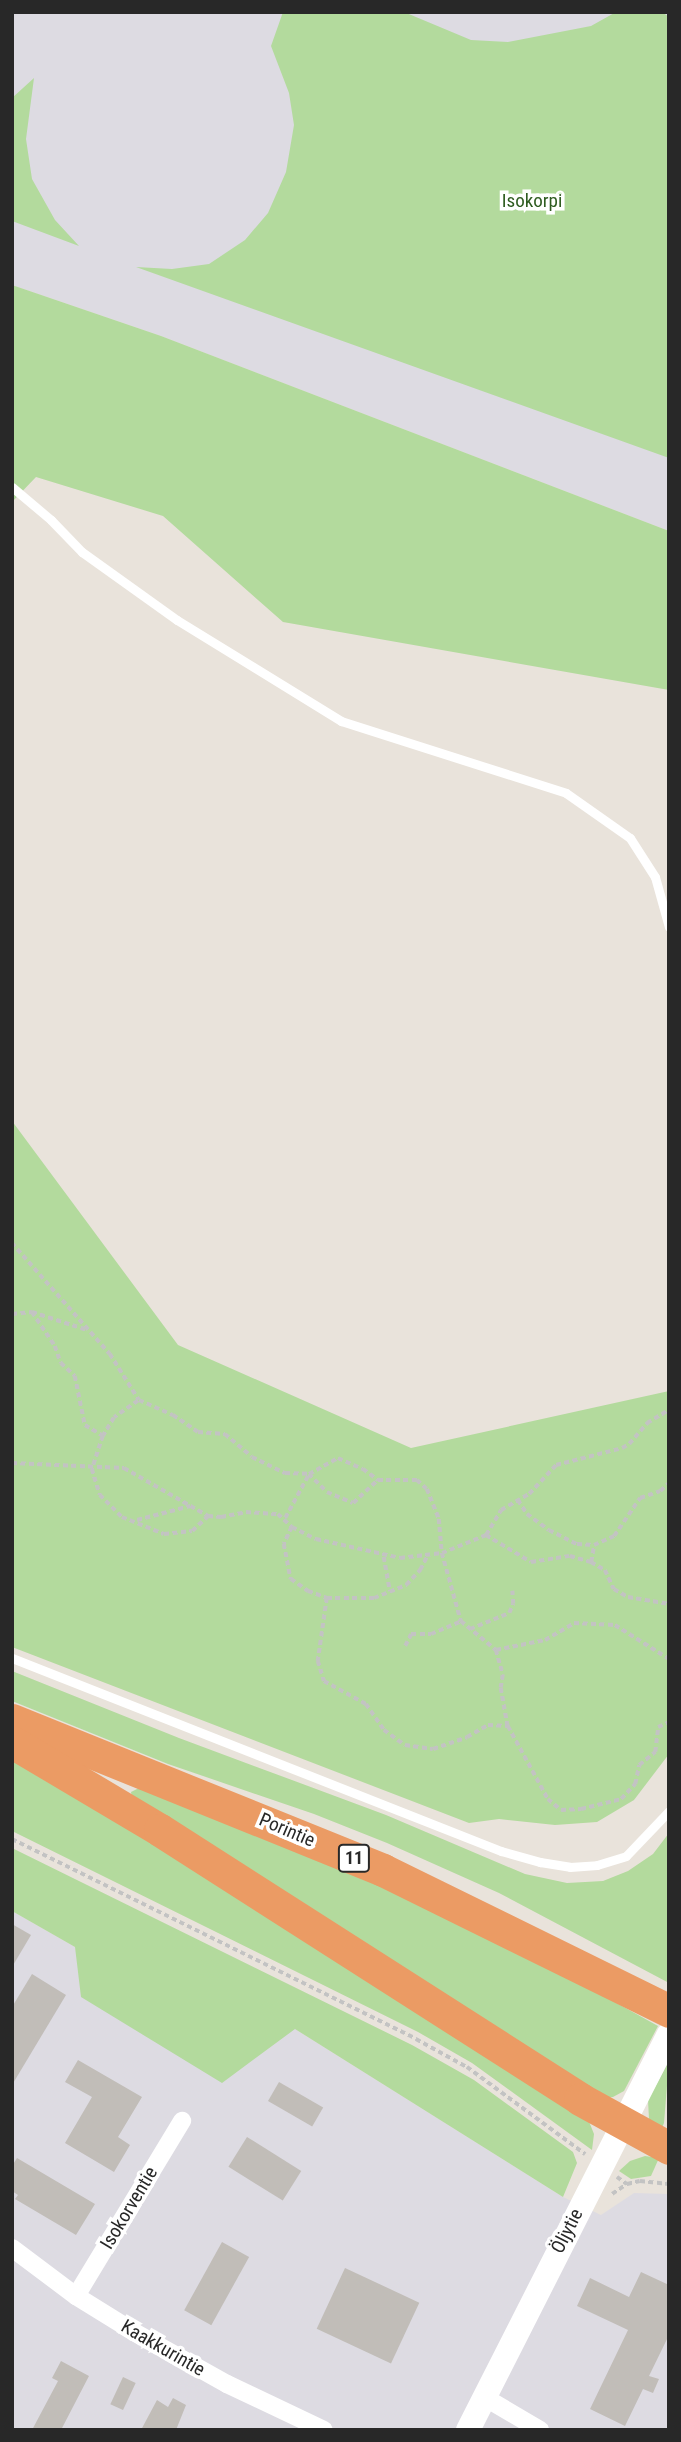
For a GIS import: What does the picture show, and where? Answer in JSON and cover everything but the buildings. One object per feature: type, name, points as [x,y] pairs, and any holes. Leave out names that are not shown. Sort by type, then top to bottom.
[{"type":"highway","name":"Porintie","points":[[12,1720],[383,1870],[669,2011]]},
{"type":"highway","points":[[12,1742],[137,1815],[623,2123],[669,2148]]},
{"type":"main road","name":"Öljytie","points":[[468,2430],[600,2165],[669,2034]]},
{"type":"street","name":"Isokorventie","points":[[76,2296],[182,2121]]},
{"type":"street","name":"Kaakkurintie","points":[[12,2248],[76,2296],[227,2385],[324,2430]]},
{"type":"street","points":[[484,2397],[540,2430]]},
{"type":"lane","points":[[12,487],[93,560],[177,620],[341,721],[566,793],[630,838],[655,877],[669,928]]},
{"type":"lane","points":[[12,1658],[501,1851],[540,1862],[570,1867],[597,1865],[626,1856],[669,1811]]},
{"type":"path","points":[[12,1243],[110,1354],[139,1400],[173,1415],[198,1432],[225,1434],[252,1457],[285,1473],[309,1474],[338,1458],[363,1469],[378,1480],[417,1480],[426,1489],[439,1519],[442,1553],[461,1621],[496,1650],[503,1675],[501,1688],[508,1726],[548,1799],[561,1810],[581,1810],[621,1799],[635,1784],[639,1765],[655,1752],[659,1727],[669,1722]]},
{"type":"path","points":[[12,1314],[32,1312],[91,1332]]},
{"type":"path","points":[[32,1312],[55,1346],[61,1363],[75,1376],[86,1424],[103,1436]]},
{"type":"path","points":[[139,1400],[114,1418],[103,1436],[92,1469],[100,1495],[107,1506],[122,1517],[164,1534],[192,1531],[208,1516]]},
{"type":"path","points":[[12,1463],[92,1469],[124,1468],[208,1516],[221,1517],[246,1512],[278,1514],[292,1527],[316,1539],[384,1557],[427,1556],[442,1553],[486,1535],[501,1510],[529,1494],[556,1465],[622,1448],[629,1444],[646,1423],[669,1410]]},
{"type":"path","points":[[309,1474],[327,1492],[353,1503],[378,1480]]},
{"type":"path","points":[[285,1518],[309,1474]]},
{"type":"path","points":[[518,1500],[527,1514],[549,1530],[577,1544],[594,1545],[614,1536],[639,1499],[660,1491],[669,1483]]},
{"type":"path","points":[[135,1520],[192,1506]]},
{"type":"path","points":[[292,1527],[284,1545],[291,1579],[308,1591],[327,1598],[374,1598],[406,1585],[420,1570],[427,1556]]},
{"type":"path","points":[[486,1535],[531,1562],[570,1556],[591,1562],[605,1570],[614,1589],[628,1597],[669,1604]]},
{"type":"path","points":[[591,1562],[594,1545]]},
{"type":"path","points":[[384,1557],[390,1591]]},
{"type":"path","points":[[470,1629],[509,1613],[513,1604],[512,1591]]},
{"type":"path","points":[[327,1598],[318,1661],[324,1681],[366,1704],[384,1731],[405,1745],[433,1749],[467,1737],[488,1725],[508,1726]]},
{"type":"path","points":[[405,1646],[411,1634],[431,1634],[461,1621]]},
{"type":"path","points":[[496,1650],[545,1640],[574,1623],[615,1625],[669,1659]]},
{"type":"path","points":[[12,1839],[416,2039],[467,2067],[627,2184]]},
{"type":"shaded area","points":[[12,12],[669,12],[669,531],[161,336],[12,285]]},
{"type":"shaded area","points":[[12,1911],[75,1947],[295,2029],[563,2197],[601,2215],[634,2193],[669,2194],[669,2430],[12,2430]]},
{"type":"green space","name":"Isokorpi","points":[[283,12],[404,12],[471,40],[508,42],[591,26],[616,12],[662,12],[669,17],[669,458],[136,267],[172,269],[209,264],[245,240],[268,213],[286,172],[294,125],[289,93],[271,46]]},
{"type":"green space","points":[[34,78],[26,139],[32,179],[55,220],[79,246],[12,221],[12,98]]},
{"type":"green space","points":[[12,285],[161,336],[669,531],[669,690],[283,622],[163,516],[36,477],[12,502]]},
{"type":"green space","points":[[12,1121],[178,1345],[411,1448],[669,1391],[669,1754],[634,1800],[597,1822],[555,1825],[499,1819],[469,1823],[12,1647]]},
{"type":"green space","points":[[12,1671],[179,1738],[386,1815],[525,1874],[567,1883],[603,1881],[628,1871],[653,1854],[669,1833],[669,1983],[499,1893],[387,1843],[314,1814],[168,1764],[12,1701]]},
{"type":"green space","points":[[12,1749],[588,2119],[594,2134],[592,2150],[472,2063],[418,2032],[12,1831]]},
{"type":"green space","points":[[139,1788],[355,1873],[505,1941],[658,2026],[624,2091],[613,2097],[599,2098],[132,1798],[131,1792]]},
{"type":"green space","points":[[12,1848],[412,2045],[474,2080],[573,2152],[577,2163],[563,2197],[295,2029],[222,2083],[81,1997],[75,1947],[12,1911]]},
{"type":"green space","points":[[669,2061],[664,2123],[660,2132],[649,2119],[648,2100]]},
{"type":"green space","points":[[645,2156],[659,2158],[651,2176],[631,2179],[619,2171],[630,2161]]}]
